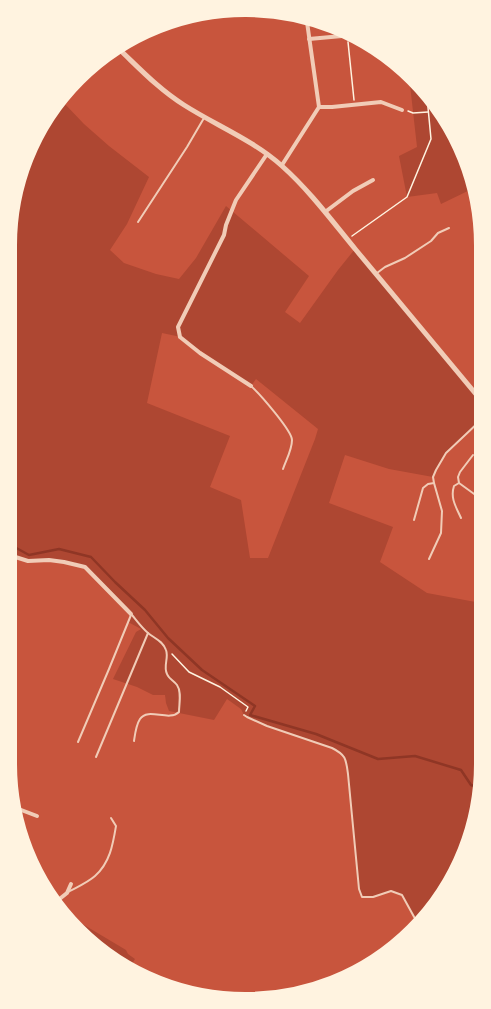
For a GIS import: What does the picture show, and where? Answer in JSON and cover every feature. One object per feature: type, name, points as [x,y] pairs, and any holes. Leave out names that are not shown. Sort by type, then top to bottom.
[{"type":"street","points":[[282,165],[319,107],[306,24]]},
{"type":"street","points":[[309,39],[340,37]]},
{"type":"street","points":[[122,52],[162,89],[184,105],[253,144],[282,165],[305,188],[475,393]]},
{"type":"street","points":[[319,107],[381,102],[402,110]]},
{"type":"street","points":[[252,386],[200,353],[180,337],[178,327],[224,235],[226,224],[236,200],[267,154]]},
{"type":"street","points":[[325,212],[353,191],[373,180]]},
{"type":"street","points":[[16,557],[28,561],[49,560],[64,562],[85,568],[131,614]]},
{"type":"street","points":[[20,810],[38,816]]},
{"type":"street","points":[[60,899],[67,893],[71,884]]},
{"type":"lane","points":[[138,222],[205,117]]},
{"type":"lane","points":[[376,273],[405,258],[431,241],[438,233],[449,228]]},
{"type":"lane","points":[[252,386],[287,429],[292,438],[292,447],[282,469]]},
{"type":"lane","points":[[429,559],[441,533],[442,511],[433,477],[446,453],[475,426]]},
{"type":"lane","points":[[473,455],[458,477],[460,483],[475,494]]},
{"type":"lane","points":[[414,520],[423,488],[428,484],[434,483]]},
{"type":"lane","points":[[460,483],[454,486],[452,495],[455,506],[461,518]]},
{"type":"lane","points":[[78,742],[131,614],[148,633],[165,647],[167,653],[165,668],[166,673],[178,685],[179,688],[179,712],[172,716],[143,715],[139,720],[134,741]]},
{"type":"lane","points":[[96,757],[148,633]]},
{"type":"lane","points":[[244,715],[267,726],[332,748],[341,753],[347,762],[359,889],[362,896],[373,897],[391,891],[402,895],[415,918]]},
{"type":"lane","points":[[67,893],[95,876],[109,857],[116,826],[111,818]]},
{"type":"path","points":[[348,41],[354,105]]},
{"type":"path","points":[[348,240],[352,235],[407,197],[431,139],[428,105]]},
{"type":"path","points":[[402,110],[413,113],[428,112]]},
{"type":"path","points":[[165,647],[190,672],[220,687],[248,707],[244,715]]},
{"type":"shaded area","points":[[410,85],[428,106],[444,131],[458,158],[468,191],[441,204],[437,193],[407,197],[399,156],[417,147]]},
{"type":"shaded area","points":[[65,104],[84,124],[109,146],[149,177],[127,224],[110,250],[124,263],[156,274],[179,279],[196,258],[226,206],[309,276],[285,312],[300,323],[355,249],[475,393],[475,426],[446,453],[433,477],[389,469],[345,455],[329,503],[393,527],[380,562],[427,593],[475,602],[475,779],[471,808],[463,837],[451,865],[428,903],[415,918],[402,895],[391,891],[373,897],[362,897],[359,889],[347,762],[341,753],[332,748],[267,726],[244,715],[241,709],[227,699],[214,720],[169,711],[165,695],[153,695],[137,687],[113,679],[136,632],[141,629],[128,622],[131,614],[85,567],[64,562],[28,561],[16,557],[16,230],[20,201],[33,158],[47,131]],"holes":[[[162,333],[181,337],[251,386],[256,379],[318,429],[268,558],[250,558],[241,500],[210,487],[230,436],[147,403]]]},
{"type":"shaded area","points":[[80,922],[126,950],[128,954],[135,959],[133,963],[118,954],[106,946]]},
{"type":"waterway","points":[[16,548],[29,555],[59,549],[91,557],[145,610],[168,638],[202,670],[255,706],[250,715],[316,734],[378,759],[415,756],[461,770],[471,785],[474,786]]}]
